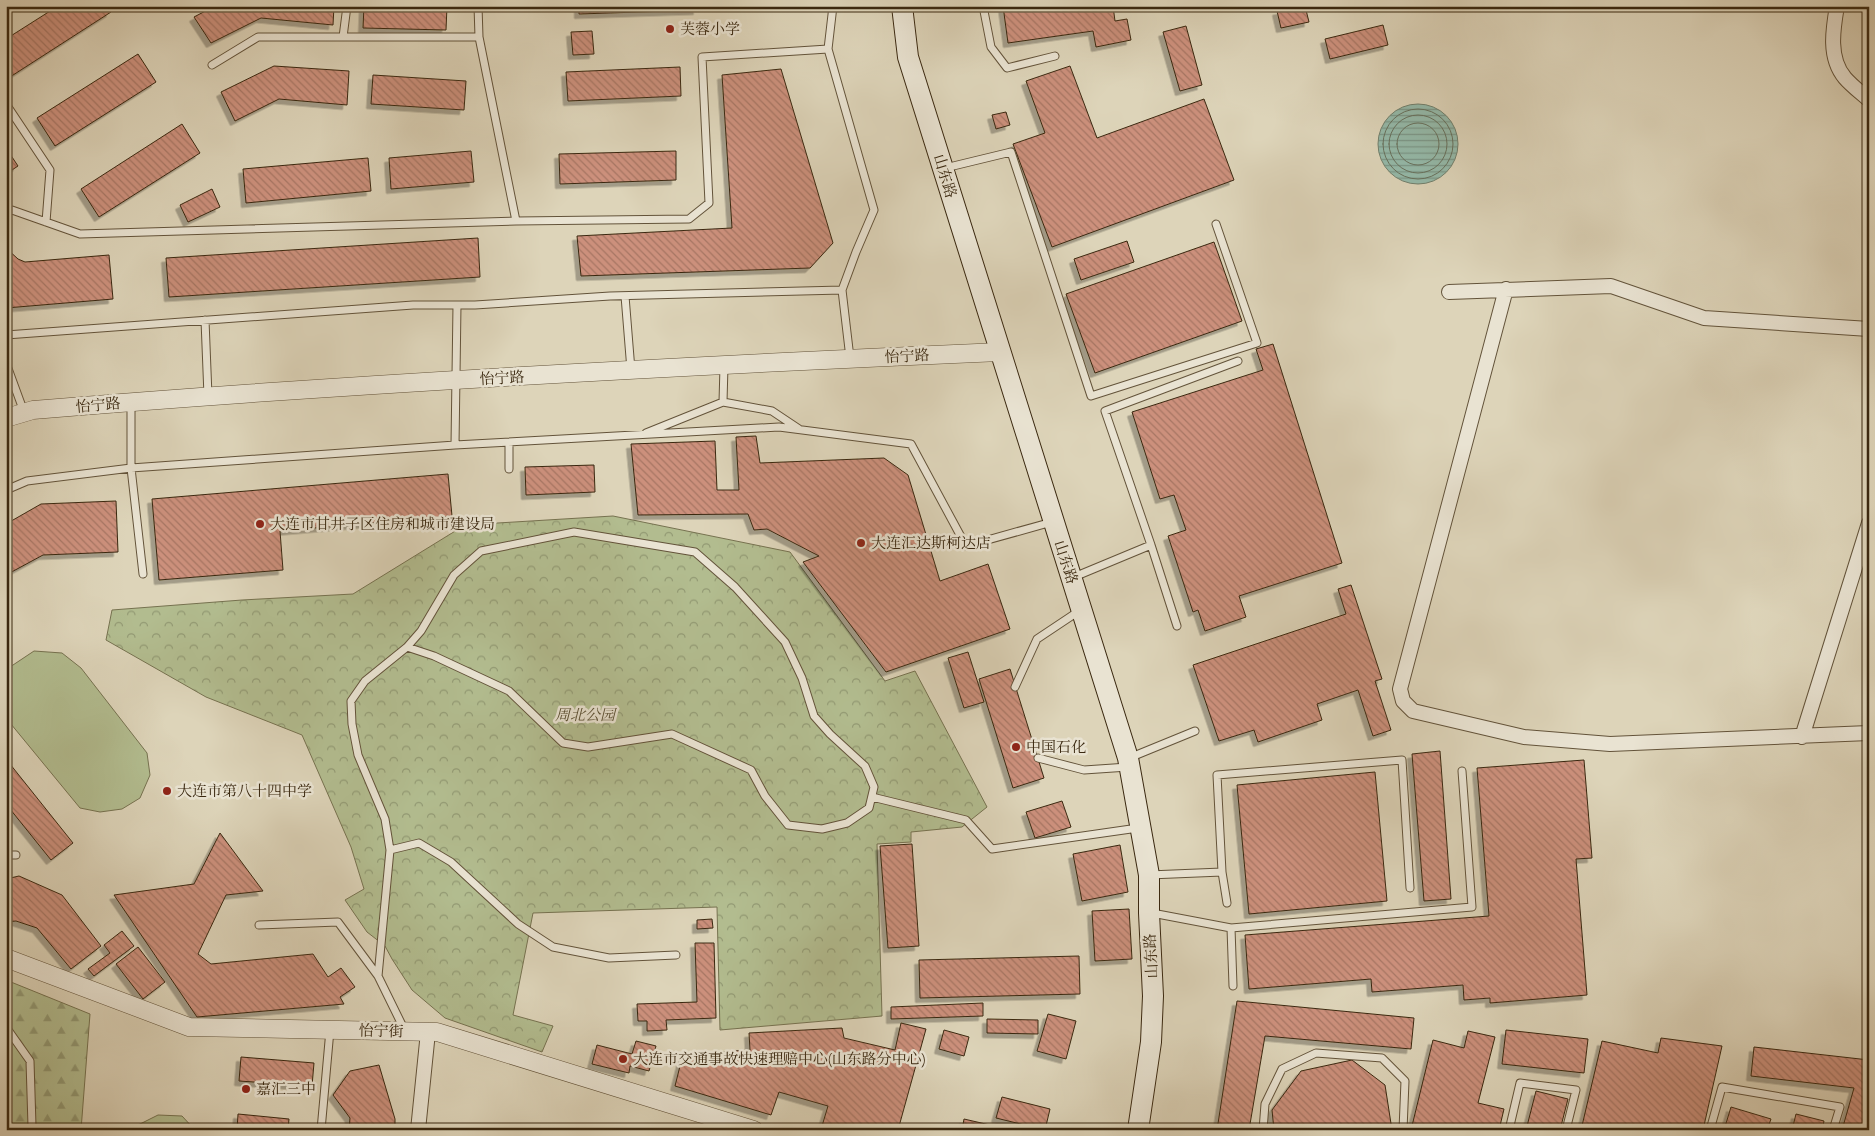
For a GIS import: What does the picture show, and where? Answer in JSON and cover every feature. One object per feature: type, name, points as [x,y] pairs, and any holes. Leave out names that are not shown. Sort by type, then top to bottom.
[{"type":"main road","name":"山东路","points":[[902,6],[908,57],[1129,762],[1149,875],[1149,913],[1154,996],[1152,1033],[1138,1130]]},
{"type":"street","points":[[1837,6],[1832,34],[1836,59],[1844,77],[1868,99]]},
{"type":"street","points":[[1449,292],[1611,286],[1704,318],[1869,329]]},
{"type":"street","points":[[1506,289],[1400,689],[1403,701],[1413,711],[1524,737],[1610,744],[1869,733]]},
{"type":"street","name":"怡宁路","points":[[6,418],[33,410],[208,396],[631,370],[1000,352]]},
{"type":"street","points":[[1802,737],[1869,523]]},
{"type":"street","name":"怡宁街","points":[[6,958],[188,1027],[437,1032],[754,1130]]},
{"type":"street","points":[[418,1130],[428,1032]]},
{"type":"lane","points":[[343,37],[347,6]]},
{"type":"lane","points":[[478,6],[479,37],[516,221]]},
{"type":"lane","points":[[834,6],[828,49],[874,210],[842,290],[850,358]]},
{"type":"lane","points":[[983,6],[991,47],[1007,68],[1055,56]]},
{"type":"lane","points":[[212,65],[258,37],[479,37]]},
{"type":"lane","points":[[6,213],[12,210],[80,234],[516,221],[689,219],[708,203],[702,57],[828,49]]},
{"type":"lane","points":[[6,104],[50,170],[46,222]]},
{"type":"lane","points":[[942,168],[1011,152],[1091,396],[1257,343],[1216,224]]},
{"type":"lane","points":[[6,335],[413,305],[457,305],[625,296],[842,290]]},
{"type":"lane","points":[[625,296],[631,370]]},
{"type":"lane","points":[[455,445],[457,305]]},
{"type":"lane","points":[[206,320],[208,396]]},
{"type":"lane","points":[[1177,626],[1105,411],[1238,361]]},
{"type":"lane","points":[[6,363],[25,413]]},
{"type":"lane","points":[[723,402],[724,365]]},
{"type":"lane","points":[[130,402],[131,468],[142,574]]},
{"type":"lane","points":[[641,435],[723,402],[772,410],[800,430]]},
{"type":"lane","points":[[6,490],[27,481],[131,468],[455,445],[779,427],[911,444],[966,546],[1054,522]]},
{"type":"lane","points":[[509,443],[509,469]]},
{"type":"lane","points":[[378,976],[390,850],[385,820],[358,755],[352,724],[351,701],[365,681],[408,647],[421,631],[454,575],[481,551],[574,532],[695,552],[735,587],[785,642],[802,678],[814,716],[830,734],[865,766],[874,787],[869,808],[847,824],[822,829],[788,825],[765,796],[751,770],[672,734],[588,747],[563,743],[509,691],[434,656],[408,647]]},
{"type":"lane","points":[[1072,578],[1151,545]]},
{"type":"lane","points":[[1015,687],[1037,639],[1081,610]]},
{"type":"lane","points":[[1038,758],[1084,770],[1129,762],[1195,731]]},
{"type":"lane","points":[[1226,903],[1222,872],[1217,775],[1402,760],[1410,888]]},
{"type":"lane","points":[[1149,913],[1231,928],[1472,907],[1462,771]]},
{"type":"lane","points":[[872,797],[966,820],[992,848],[1141,827]]},
{"type":"lane","points":[[390,850],[419,843],[451,862],[518,924],[553,946],[609,958],[676,955]]},
{"type":"lane","points":[[6,855],[16,855]]},
{"type":"lane","points":[[1149,875],[1222,872]]},
{"type":"lane","points":[[259,925],[338,922],[378,976],[405,1031]]},
{"type":"lane","points":[[1231,928],[1233,986]]},
{"type":"lane","points":[[6,1027],[30,1061],[32,1126],[29,1130]]},
{"type":"lane","points":[[321,1130],[330,1030]]},
{"type":"lane","points":[[1263,1130],[1264,1104],[1282,1069],[1316,1053],[1382,1058],[1405,1081],[1403,1130]]},
{"type":"lane","points":[[1509,1130],[1520,1082],[1576,1090],[1566,1130]]},
{"type":"lane","points":[[1710,1130],[1722,1087],[1840,1107],[1833,1130]]},
{"type":"green space","name":"周北公园","points":[[613,516],[790,552],[885,681],[915,671],[987,807],[962,827],[911,832],[911,842],[877,844],[882,1016],[720,1030],[717,907],[533,913],[513,1015],[553,1026],[542,1052],[445,1018],[412,990],[385,946],[367,932],[345,900],[364,889],[351,847],[302,735],[206,697],[106,640],[112,610],[353,594],[465,525]]},
{"type":"green space","points":[[34,651],[62,653],[81,668],[147,753],[150,775],[140,798],[122,809],[100,812],[80,808],[6,718],[6,674],[10,667]]},
{"type":"green space","points":[[6,980],[90,1014],[81,1130],[6,1130]]},
{"type":"green space","points":[[158,1115],[182,1116],[195,1130],[135,1130],[138,1125]]},
{"type":"water","points":[[1418,104],[1433,107],[1446,116],[1455,129],[1458,144],[1455,159],[1446,172],[1433,181],[1418,184],[1403,181],[1390,172],[1381,159],[1378,144],[1381,129],[1390,116],[1403,107]]},
{"type":"building","points":[[58,6],[107,6],[111,12],[10,77],[6,71],[6,39]]},
{"type":"building","points":[[215,6],[334,6],[333,25],[261,18],[211,43],[194,17]]},
{"type":"building","points":[[364,6],[447,6],[446,30],[363,28]]},
{"type":"building","points":[[579,6],[697,6],[698,10],[579,14]]},
{"type":"building","points":[[1003,6],[1113,6],[1115,21],[1127,19],[1131,40],[1096,47],[1093,31],[1008,43]]},
{"type":"building","points":[[1305,6],[1309,22],[1281,28],[1277,11]]},
{"type":"building","points":[[1383,25],[1388,45],[1330,59],[1325,39]]},
{"type":"building","points":[[1186,26],[1202,85],[1180,91],[1163,32]]},
{"type":"building","points":[[592,31],[594,54],[573,55],[571,32]]},
{"type":"building","points":[[138,54],[156,82],[55,146],[37,118]]},
{"type":"building","points":[[274,66],[349,71],[347,105],[279,99],[235,121],[221,92]]},
{"type":"building","points":[[1070,66],[1097,138],[1204,99],[1234,180],[1052,247],[1013,144],[1045,133],[1026,81]]},
{"type":"building","points":[[680,67],[681,96],[568,101],[566,72]]},
{"type":"building","points":[[781,69],[833,243],[810,268],[581,276],[577,236],[732,228],[722,75]]},
{"type":"building","points":[[373,75],[466,81],[464,110],[371,104]]},
{"type":"building","points":[[1006,112],[1010,125],[996,129],[992,115]]},
{"type":"building","points":[[182,124],[200,153],[99,217],[81,189]]},
{"type":"building","points":[[6,148],[18,166],[6,174]]},
{"type":"building","points":[[471,151],[474,182],[391,189],[389,158]]},
{"type":"building","points":[[676,151],[676,180],[560,184],[559,154]]},
{"type":"building","points":[[368,158],[371,191],[246,203],[243,169]]},
{"type":"building","points":[[212,189],[220,207],[188,222],[180,205]]},
{"type":"building","points":[[478,238],[480,277],[169,297],[166,258]]},
{"type":"building","points":[[1127,241],[1134,262],[1081,280],[1074,259]]},
{"type":"building","points":[[1214,242],[1242,321],[1095,373],[1066,294]]},
{"type":"building","points":[[6,248],[18,259],[25,262],[109,255],[113,299],[6,308]]},
{"type":"building","points":[[1273,344],[1342,563],[1239,596],[1246,617],[1205,631],[1198,610],[1193,612],[1168,536],[1186,530],[1174,495],[1160,499],[1132,412],[1263,370],[1256,349]]},
{"type":"building","name":"大连汇达斯柯达店","points":[[756,436],[760,463],[884,458],[908,475],[940,581],[988,564],[1010,629],[886,672],[803,562],[819,556],[767,529],[754,530],[748,514],[638,515],[631,444],[715,441],[717,490],[739,490],[736,437]]},
{"type":"building","points":[[594,465],[595,492],[526,495],[525,467]]},
{"type":"building","name":"大连市甘井子区住房和城市建设局","points":[[448,474],[452,516],[280,531],[283,570],[159,580],[152,499]]},
{"type":"building","points":[[116,501],[118,552],[43,555],[6,575],[6,524],[41,504]]},
{"type":"building","points":[[1351,585],[1382,679],[1375,681],[1391,730],[1373,736],[1358,690],[1317,704],[1322,720],[1258,742],[1254,730],[1219,741],[1193,665],[1346,614],[1338,589]]},
{"type":"building","points":[[968,652],[984,702],[964,708],[948,658]]},
{"type":"building","points":[[1010,669],[1044,778],[1013,788],[979,679]]},
{"type":"building","points":[[1440,751],[1451,899],[1424,901],[1412,754]]},
{"type":"building","points":[[6,759],[73,843],[51,860],[6,804]]},
{"type":"building","points":[[1584,760],[1592,858],[1576,859],[1587,995],[1490,1003],[1490,998],[1464,1000],[1463,985],[1372,992],[1371,979],[1249,989],[1245,935],[1489,916],[1477,768]]},
{"type":"building","points":[[1375,772],[1387,901],[1249,914],[1237,785]]},
{"type":"building","points":[[1062,801],[1071,827],[1035,838],[1026,812]]},
{"type":"building","points":[[220,833],[263,891],[226,895],[198,954],[211,964],[313,954],[328,977],[341,968],[355,987],[340,997],[344,1004],[197,1017],[114,895],[194,884]]},
{"type":"building","points":[[912,844],[919,946],[888,948],[880,846]]},
{"type":"building","points":[[1120,845],[1128,892],[1082,901],[1073,854]]},
{"type":"building","points":[[19,876],[62,895],[101,946],[71,969],[37,928],[16,921],[6,922],[6,879]]},
{"type":"building","points":[[1129,909],[1132,959],[1095,961],[1092,911]]},
{"type":"building","points":[[712,919],[713,928],[697,929],[697,920]]},
{"type":"building","points":[[122,931],[134,946],[94,976],[88,969],[110,953],[104,945]]},
{"type":"building","points":[[695,943],[714,943],[716,1018],[666,1020],[667,1030],[647,1031],[647,1021],[638,1021],[637,1004],[697,1002]]},
{"type":"building","points":[[138,947],[165,982],[143,999],[116,964]]},
{"type":"building","points":[[1079,956],[1080,994],[920,998],[919,960]]},
{"type":"building","points":[[1237,1001],[1414,1018],[1411,1049],[1265,1036],[1249,1130],[1217,1130]]},
{"type":"building","points":[[983,1003],[983,1016],[891,1019],[891,1007]]},
{"type":"building","points":[[1048,1014],[1076,1021],[1066,1059],[1037,1051]]},
{"type":"building","points":[[987,1019],[1038,1020],[1038,1034],[987,1033]]},
{"type":"building","points":[[901,1023],[926,1029],[898,1130],[834,1130],[822,1126],[828,1106],[779,1092],[771,1115],[675,1086],[683,1054],[750,1050],[749,1033],[842,1028],[844,1038],[895,1050]]},
{"type":"building","points":[[944,1030],[969,1037],[964,1056],[939,1049]]},
{"type":"building","points":[[1506,1030],[1588,1039],[1584,1073],[1502,1064]]},
{"type":"building","points":[[1468,1031],[1495,1037],[1478,1103],[1504,1109],[1499,1130],[1411,1130],[1433,1040],[1464,1048]]},
{"type":"building","points":[[1661,1038],[1722,1046],[1703,1130],[1581,1130],[1602,1041],[1658,1053]]},
{"type":"building","name":"大连市交通事故快速理赔中心(山东路分中心)","points":[[636,1041],[656,1046],[649,1071],[630,1066],[629,1073],[592,1064],[597,1045],[632,1054]]},
{"type":"building","points":[[1754,1047],[1869,1060],[1869,1130],[1842,1130],[1854,1088],[1751,1076]]},
{"type":"building","points":[[241,1057],[314,1063],[312,1086],[239,1081]]},
{"type":"building","points":[[1352,1060],[1385,1085],[1392,1130],[1274,1130],[1272,1110],[1301,1071]]},
{"type":"building","points":[[379,1065],[395,1119],[395,1130],[349,1130],[350,1118],[333,1095],[350,1071]]},
{"type":"building","points":[[1536,1091],[1568,1099],[1560,1130],[1526,1130]]},
{"type":"building","points":[[1002,1097],[1050,1109],[1045,1130],[996,1118]]},
{"type":"building","points":[[1731,1107],[1771,1119],[1767,1130],[1724,1130]]},
{"type":"building","points":[[238,1114],[289,1119],[288,1130],[237,1130]]},
{"type":"building","points":[[1796,1114],[1824,1121],[1822,1130],[1792,1130]]},
{"type":"building","points":[[964,1119],[1003,1128],[1002,1130],[962,1130]]},
{"type":"place","name":"芙蓉小学","points":[[670,29]]},
{"type":"place","name":"大连市甘井子区住房和城市建设局","points":[[260,524]]},
{"type":"place","name":"大连汇达斯柯达店","points":[[861,543]]},
{"type":"place","name":"中国石化","points":[[1016,747]]},
{"type":"place","name":"大连市第八十四中学","points":[[167,791]]},
{"type":"place","name":"大连市交通事故快速理赔中心(山东路分中心)","points":[[623,1059]]},
{"type":"place","name":"嘉汇三中","points":[[246,1089]]}]
